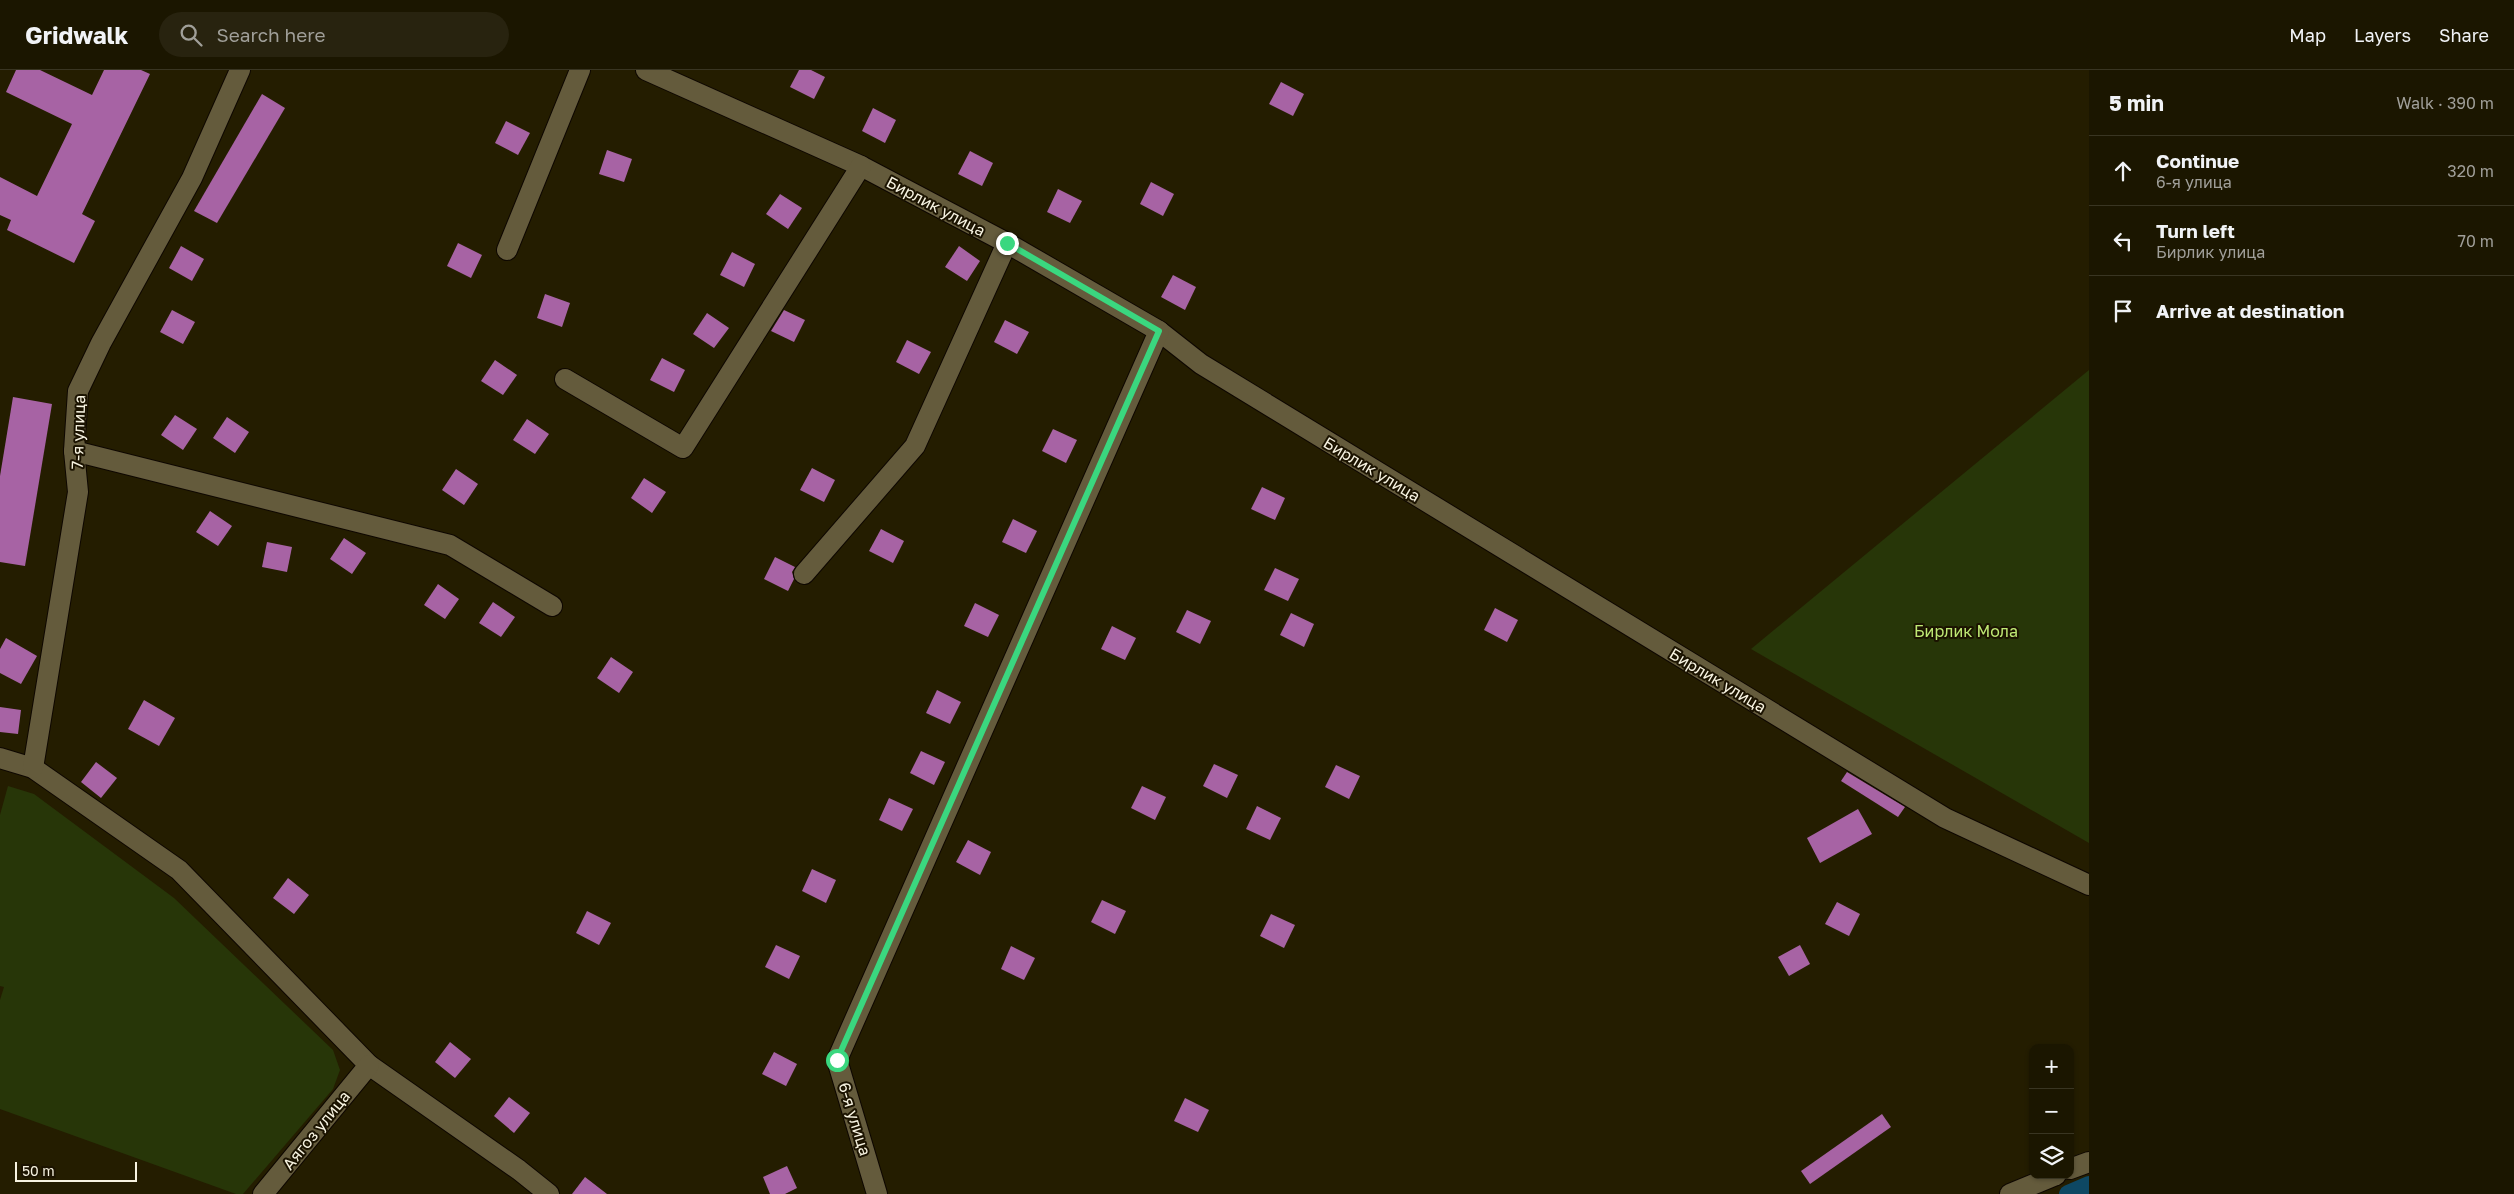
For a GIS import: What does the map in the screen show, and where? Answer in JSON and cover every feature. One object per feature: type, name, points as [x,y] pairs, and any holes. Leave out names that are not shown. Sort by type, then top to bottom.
[{"type":"street","name":"7-я улица","points":[[33,768],[78,492],[74,451],[78,390],[101,343],[192,178],[240,70]]},
{"type":"street","points":[[508,250],[580,70]]},
{"type":"street","name":"Бирлик улица","points":[[646,70],[861,166],[1007,243],[1159,331],[1201,364],[1944,818],[2089,885]]},
{"type":"street","points":[[566,379],[683,448],[861,166]]},
{"type":"street","points":[[804,574],[915,446],[1007,243]]},
{"type":"street","name":"6-я улица","points":[[877,1194],[837,1060],[1159,331]]},
{"type":"street","points":[[74,451],[450,545],[552,606]]},
{"type":"street","points":[[0,758],[33,768],[179,870],[369,1065],[520,1170],[550,1194]]},
{"type":"street","name":"Аягоз улица","points":[[263,1194],[369,1065]]},
{"type":"street","points":[[2074,1168],[2089,1162]]},
{"type":"street","points":[[2010,1194],[2046,1179]]},
{"type":"green space","name":"Бирлик Мола","points":[[2089,370],[2089,843],[1751,649]]},
{"type":"green space","points":[[8,786],[34,794],[174,898],[333,1050],[340,1070],[333,1089],[243,1194],[236,1194],[0,1109],[0,1000],[4,987],[0,986],[0,815]]},
{"type":"building","points":[[16,70],[40,70],[92,95],[104,70],[141,70],[150,74],[82,214],[95,221],[74,263],[7,230],[11,220],[0,215],[0,177],[37,196],[72,124],[6,92]]},
{"type":"building","points":[[799,70],[811,70],[825,77],[814,99],[790,87]]},
{"type":"building","points":[[1281,82],[1304,94],[1293,116],[1269,104]]},
{"type":"building","points":[[262,94],[285,108],[217,223],[194,211]]},
{"type":"building","points":[[873,108],[896,120],[885,143],[862,131]]},
{"type":"building","points":[[506,121],[530,133],[518,155],[495,143]]},
{"type":"building","points":[[607,150],[632,159],[624,182],[599,174]]},
{"type":"building","points":[[970,151],[993,163],[982,186],[958,174]]},
{"type":"building","points":[[1151,182],[1174,194],[1163,216],[1140,204]]},
{"type":"building","points":[[1058,189],[1082,201],[1070,223],[1047,212]]},
{"type":"building","points":[[780,194],[802,208],[788,229],[766,214]]},
{"type":"building","points":[[458,243],[482,255],[471,278],[447,266]]},
{"type":"building","points":[[181,246],[204,259],[192,281],[169,268]]},
{"type":"building","points":[[959,246],[980,261],[967,281],[945,267]]},
{"type":"building","points":[[732,252],[755,264],[744,287],[720,275]]},
{"type":"building","points":[[1173,275],[1196,287],[1185,310],[1161,297]]},
{"type":"building","points":[[545,294],[570,303],[562,327],[537,318]]},
{"type":"building","points":[[172,310],[195,322],[183,344],[160,332]]},
{"type":"building","points":[[784,310],[805,320],[794,342],[771,331]]},
{"type":"building","points":[[707,313],[729,328],[714,348],[693,334]]},
{"type":"building","points":[[1005,320],[1029,332],[1017,354],[994,342]]},
{"type":"building","points":[[907,340],[931,352],[919,374],[896,362]]},
{"type":"building","points":[[662,358],[685,370],[674,392],[650,380]]},
{"type":"building","points":[[495,360],[517,375],[503,395],[481,381]]},
{"type":"building","points":[[13,397],[52,404],[25,566],[0,562],[0,476]]},
{"type":"building","points":[[175,415],[197,429],[183,450],[161,435]]},
{"type":"building","points":[[227,417],[249,432],[235,453],[213,438]]},
{"type":"building","points":[[527,419],[549,434],[535,454],[513,440]]},
{"type":"building","points":[[1053,429],[1077,440],[1066,463],[1042,451]]},
{"type":"building","points":[[812,468],[835,480],[824,502],[800,490]]},
{"type":"building","points":[[456,469],[478,484],[464,505],[442,490]]},
{"type":"building","points":[[644,478],[666,492],[652,513],[631,498]]},
{"type":"building","points":[[1262,487],[1285,498],[1275,520],[1251,509]]},
{"type":"building","points":[[210,511],[232,526],[218,546],[196,532]]},
{"type":"building","points":[[1013,519],[1037,531],[1026,553],[1002,542]]},
{"type":"building","points":[[881,529],[904,541],[893,563],[869,551]]},
{"type":"building","points":[[344,538],[366,553],[352,574],[330,559]]},
{"type":"building","points":[[267,542],[292,547],[287,572],[262,567]]},
{"type":"building","points":[[775,557],[795,567],[792,572],[794,579],[788,591],[764,579]]},
{"type":"building","points":[[1275,568],[1299,579],[1288,601],[1264,590]]},
{"type":"building","points":[[438,584],[459,599],[445,619],[424,605]]},
{"type":"building","points":[[493,602],[515,617],[501,637],[479,623]]},
{"type":"building","points":[[975,603],[999,615],[988,637],[964,626]]},
{"type":"building","points":[[1495,608],[1518,620],[1507,642],[1484,630]]},
{"type":"building","points":[[1187,610],[1211,621],[1200,644],[1176,632]]},
{"type":"building","points":[[1291,613],[1314,624],[1304,647],[1280,635]]},
{"type":"building","points":[[1112,626],[1136,638],[1125,660],[1101,649]]},
{"type":"building","points":[[6,638],[37,656],[21,684],[0,673],[0,649]]},
{"type":"building","points":[[611,657],[633,672],[619,693],[597,678]]},
{"type":"building","points":[[937,690],[961,702],[950,724],[926,713]]},
{"type":"building","points":[[144,700],[175,718],[159,746],[128,729]]},
{"type":"building","points":[[0,707],[21,710],[18,734],[0,732]]},
{"type":"building","points":[[921,751],[945,762],[934,785],[910,773]]},
{"type":"building","points":[[96,762],[117,778],[101,798],[81,782]]},
{"type":"building","points":[[1214,764],[1238,775],[1227,798],[1203,786]]},
{"type":"building","points":[[1336,765],[1360,776],[1349,799],[1325,787]]},
{"type":"building","points":[[1847,772],[1905,807],[1898,817],[1841,781]]},
{"type":"building","points":[[1142,786],[1166,797],[1155,820],[1131,808]]},
{"type":"building","points":[[889,798],[913,809],[902,831],[879,820]]},
{"type":"building","points":[[1257,806],[1281,818],[1270,840],[1246,829]]},
{"type":"building","points":[[1858,809],[1872,834],[1820,863],[1807,838]]},
{"type":"building","points":[[968,840],[991,852],[980,875],[956,862]]},
{"type":"building","points":[[812,869],[836,880],[826,903],[802,891]]},
{"type":"building","points":[[288,878],[309,895],[294,914],[273,898]]},
{"type":"building","points":[[1102,900],[1126,911],[1115,934],[1091,922]]},
{"type":"building","points":[[1837,902],[1860,914],[1849,936],[1825,924]]},
{"type":"building","points":[[587,911],[611,923],[599,945],[576,933]]},
{"type":"building","points":[[1271,914],[1295,925],[1284,948],[1260,936]]},
{"type":"building","points":[[776,945],[800,956],[789,979],[765,967]]},
{"type":"building","points":[[1800,945],[1810,964],[1789,976],[1778,957]]},
{"type":"building","points":[[1011,946],[1035,958],[1024,980],[1001,969]]},
{"type":"building","points":[[450,1042],[471,1059],[455,1078],[435,1062]]},
{"type":"building","points":[[774,1052],[797,1064],[786,1086],[762,1074]]},
{"type":"building","points":[[509,1097],[530,1113],[514,1133],[494,1116]]},
{"type":"building","points":[[1185,1098],[1209,1110],[1198,1132],[1174,1121]]},
{"type":"building","points":[[1882,1114],[1891,1127],[1810,1184],[1801,1171]]},
{"type":"building","points":[[787,1166],[797,1188],[785,1194],[770,1194],[763,1177]]},
{"type":"building","points":[[585,1177],[607,1194],[572,1194]]},
{"type":"waterway","points":[[2068,1194],[2089,1185]]},
{"type":"route","points":[[837,1060],[1159,331],[1007,243]]}]
